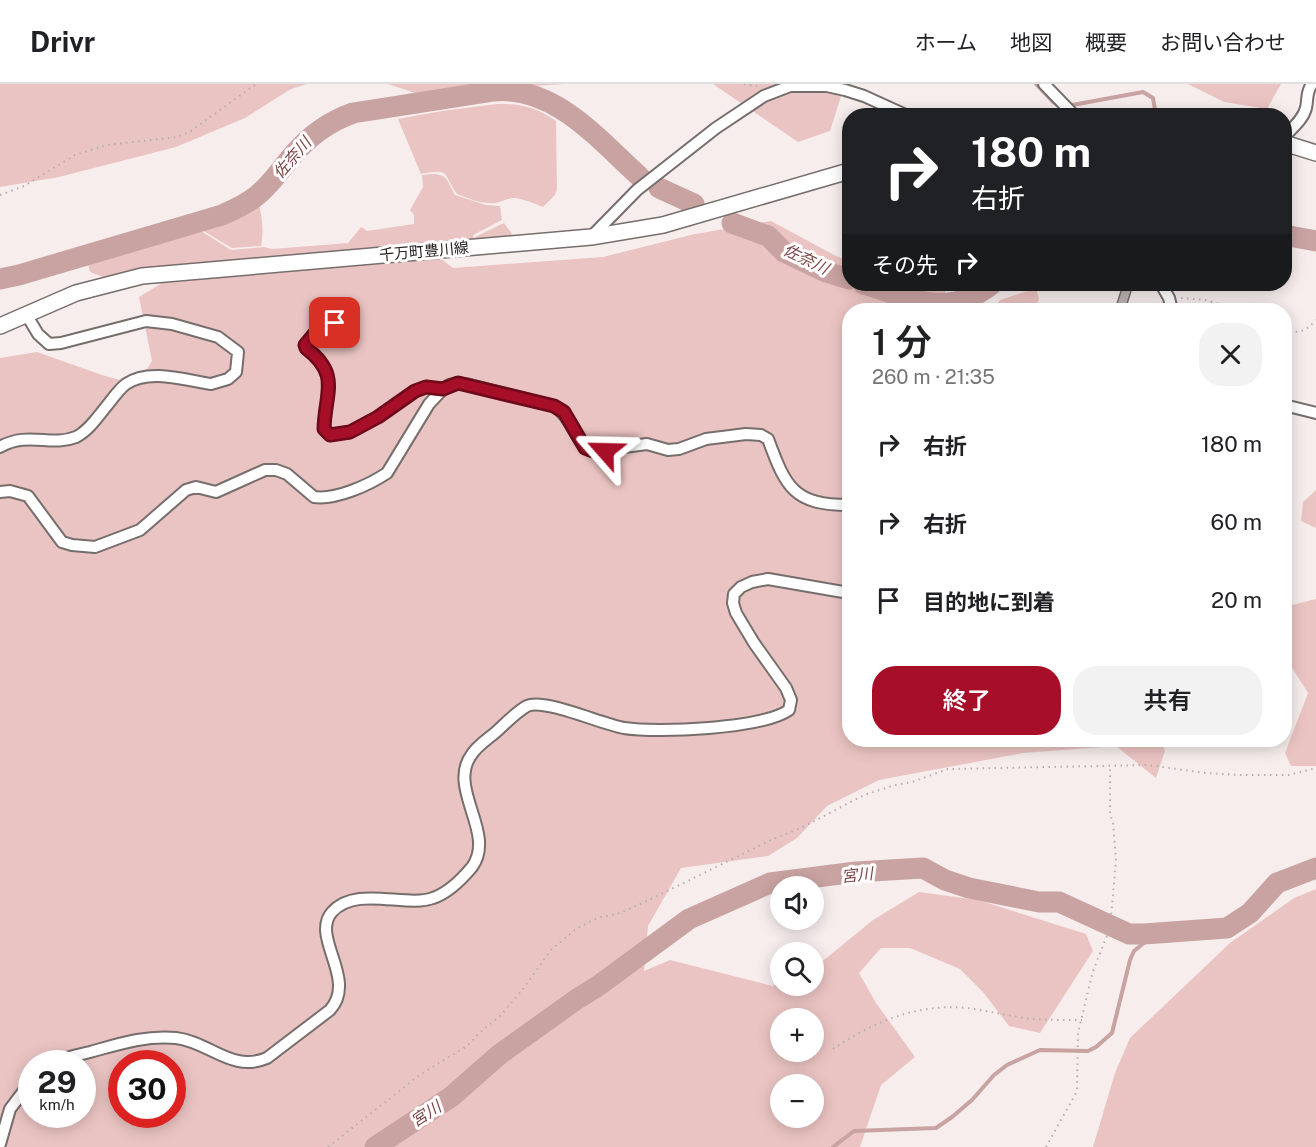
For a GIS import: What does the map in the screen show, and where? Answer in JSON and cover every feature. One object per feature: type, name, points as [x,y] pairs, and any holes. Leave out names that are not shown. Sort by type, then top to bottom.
[{"type":"main road","points":[[1292,146],[1316,153]]},
{"type":"main road","name":"千万町豊川線","points":[[0,326],[76,293],[142,276],[591,237],[663,225],[842,173]]},
{"type":"street","points":[[1044,84],[1067,108]]},
{"type":"street","points":[[1292,129],[1306,109],[1308,89],[1312,84]]},
{"type":"street","points":[[591,237],[637,190],[716,128],[765,96],[789,85],[827,86],[845,90],[890,108]]},
{"type":"street","points":[[1165,291],[1170,303]]},
{"type":"street","points":[[0,447],[22,438],[65,439],[75,437],[85,432],[124,386],[135,379],[149,375],[211,384],[221,382],[236,372],[239,358],[235,348],[218,338],[172,324],[146,321],[62,343],[49,344],[38,334],[27,314]]},
{"type":"street","points":[[0,492],[10,491],[28,496],[62,542],[95,548],[140,530],[176,496],[186,490],[196,487],[216,492],[265,470],[276,470],[287,474],[314,497],[334,497],[377,480],[387,473],[429,404],[443,389],[458,383],[554,406],[564,412],[585,448],[593,451],[647,444],[668,450],[679,449],[706,439],[746,434],[761,435],[768,439],[788,485],[800,496],[830,505],[842,505]]},
{"type":"street","points":[[1292,407],[1316,413]]},
{"type":"street","points":[[96,1051],[155,1037],[179,1038],[200,1044],[230,1059],[244,1062],[255,1063],[267,1058],[336,1003],[340,992],[339,981],[327,932],[327,922],[333,911],[359,898],[432,899],[448,890],[472,867],[478,856],[478,836],[466,789],[466,765],[477,748],[519,712],[528,706],[549,704],[600,722],[626,728],[675,731],[745,724],[777,718],[789,710],[791,700],[786,688],[736,613],[733,603],[734,594],[741,587],[752,582],[768,579],[842,592]]},
{"type":"street","points":[[0,1144],[10,1109],[18,1098]]},
{"type":"lane","points":[[356,325],[335,323],[327,326],[315,333],[305,345],[316,354],[326,370],[329,394],[324,423],[326,433],[334,435],[350,432],[378,417],[415,391],[426,387],[443,389]]},
{"type":"path","points":[[0,195],[24,186],[75,154],[107,145],[177,137],[191,131],[256,84]]},
{"type":"path","points":[[1169,298],[1205,300],[1216,303]]},
{"type":"path","points":[[1292,332],[1305,330],[1316,320]]},
{"type":"path","points":[[328,1147],[421,1074],[468,1046],[478,1034],[500,1016],[551,950],[581,926],[597,918],[620,913],[651,899],[771,840],[803,827],[864,795],[948,769],[1149,765],[1205,773],[1289,775],[1316,768]]},
{"type":"path","points":[[1046,1147],[1077,1090],[1078,1033],[1093,971],[1110,928],[1116,879],[1110,815],[1110,767]]},
{"type":"path","points":[[833,1049],[886,1019],[921,1010],[964,1008],[1032,1019],[1082,1020]]},
{"type":"shaded area","points":[[0,84],[307,84],[291,89],[245,118],[176,147],[59,177],[0,187]]},
{"type":"shaded area","points":[[388,84],[564,84],[415,93]]},
{"type":"shaded area","points":[[713,84],[845,84],[830,131],[798,142]]},
{"type":"shaded area","points":[[1188,84],[1281,84],[1268,108],[1224,102]]},
{"type":"shaded area","points":[[497,104],[528,107],[556,121],[557,189],[555,195],[543,207],[515,198],[495,203],[477,201],[457,194],[442,172],[421,174],[398,119]]},
{"type":"shaded area","points":[[434,174],[445,178],[455,195],[486,205],[500,206],[502,220],[473,235],[475,242],[152,267],[103,277],[90,272],[87,260],[201,231],[231,250],[348,243],[361,227],[367,231],[414,224],[414,215],[410,210],[423,187],[422,175]]},
{"type":"shaded area","points":[[259,203],[262,224],[261,246],[232,248],[202,230],[233,219]]},
{"type":"shaded area","points":[[771,221],[842,258],[842,291],[945,291],[947,303],[842,303],[842,747],[1103,747],[1023,753],[879,780],[827,806],[797,838],[768,856],[681,868],[648,926],[644,971],[670,960],[770,985],[770,996],[824,996],[824,960],[873,920],[919,892],[978,900],[1086,934],[1093,951],[1040,1033],[1009,1026],[983,992],[960,969],[910,948],[881,948],[859,973],[876,1003],[915,1057],[881,1085],[860,1147],[0,1147],[0,358],[37,352],[137,385],[152,361],[139,297],[162,283],[440,258],[453,268],[603,257],[695,234]]},
{"type":"shaded area","points":[[504,223],[515,238],[476,242],[475,237]]},
{"type":"shaded area","points":[[1027,291],[1037,291],[1039,299],[1037,303],[998,303],[1000,300]]},
{"type":"shaded area","points":[[1316,490],[1316,528],[1301,521],[1303,502]]},
{"type":"shaded area","points":[[1316,599],[1316,766],[1291,766],[1285,753],[1287,747],[1292,747],[1292,735],[1308,693],[1292,668],[1292,605]]},
{"type":"shaded area","points":[[1117,747],[1163,747],[1165,751],[1156,778]]},
{"type":"shaded area","points":[[1316,889],[1316,1147],[1093,1147],[1115,1073],[1130,1038],[1230,943],[1294,898]]},
{"type":"building","points":[[1121,291],[1131,291],[1127,303],[1117,303]]},
{"type":"waterway","points":[[1036,84],[1059,106]]},
{"type":"waterway","name":"佐奈川","points":[[0,279],[222,215],[235,209],[251,200],[265,188],[313,135],[353,113],[494,91],[516,91],[556,106],[574,118],[640,177]]},
{"type":"waterway","points":[[1067,106],[1143,92],[1153,98],[1155,108]]},
{"type":"waterway","name":"佐奈川","points":[[659,188],[694,204]]},
{"type":"waterway","name":"佐奈川","points":[[732,223],[768,236],[784,252],[826,272],[842,277]]},
{"type":"waterway","name":"佐奈川","points":[[1292,236],[1316,241]]},
{"type":"waterway","name":"佐奈川","points":[[885,291],[929,303]]},
{"type":"waterway","name":"佐奈川","points":[[949,303],[960,301],[982,291]]},
{"type":"waterway","name":"宮川","points":[[375,1147],[451,1097],[500,1054],[689,919],[770,883],[856,872],[923,868],[945,880],[969,888],[1039,902],[1059,902],[1129,934],[1144,934],[1227,928],[1250,913],[1277,883],[1316,868]]},
{"type":"waterway","points":[[833,1147],[854,1131],[936,1128],[972,1100],[994,1075],[1007,1065],[1040,1050],[1088,1051],[1096,1047],[1112,1033],[1134,951],[1156,933]]},
{"type":"route","points":[[335,323],[315,333],[305,345],[316,354],[326,370],[329,394],[324,429],[330,435],[350,432],[362,426],[415,391],[426,387],[443,389],[458,383],[554,406],[564,412],[585,448],[605,451]]}]
